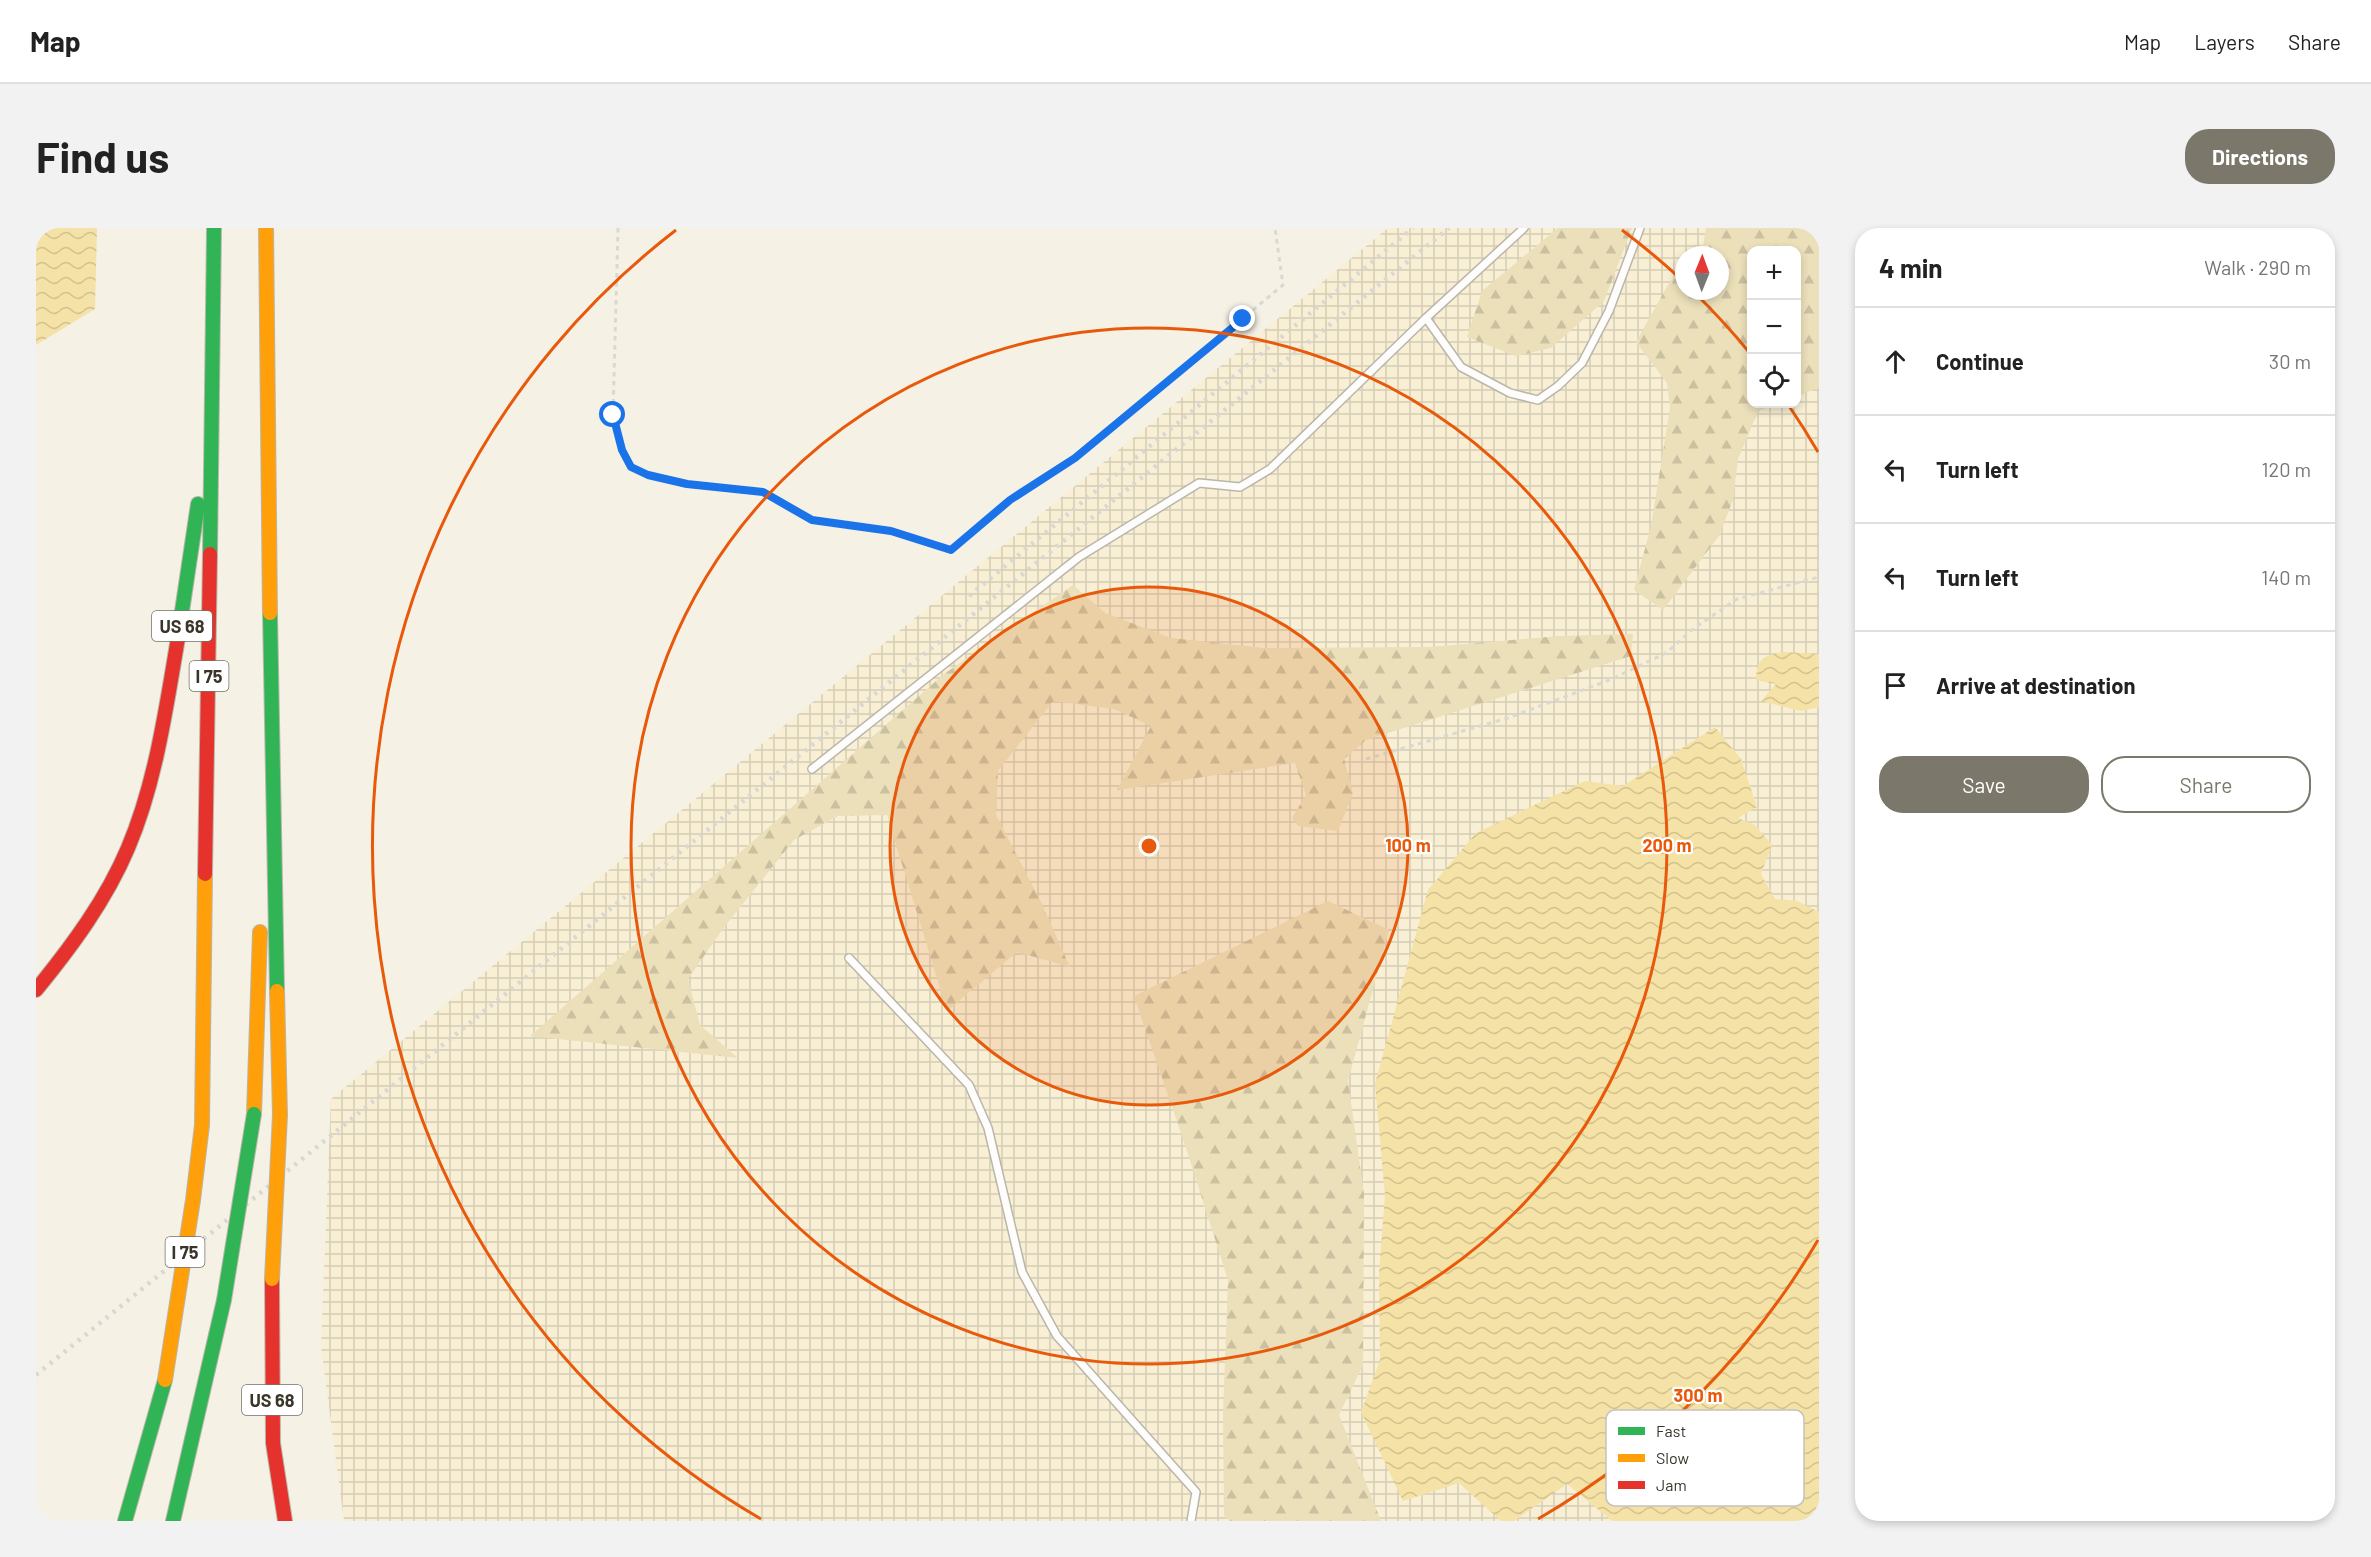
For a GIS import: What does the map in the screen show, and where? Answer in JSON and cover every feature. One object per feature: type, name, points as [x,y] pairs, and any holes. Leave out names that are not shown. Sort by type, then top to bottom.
[{"type":"highway","name":"US 68","points":[[36,990],[87,924],[116,873],[137,825],[155,763],[180,633],[206,440],[213,228]]},
{"type":"highway","name":"I 75","points":[[125,1521],[165,1380],[193,1200],[202,1125],[213,228]]},
{"type":"highway","points":[[261,891],[270,644],[266,228]]},
{"type":"highway","name":"US 68","points":[[270,644],[280,1115],[272,1279],[273,1443],[285,1521]]},
{"type":"highway","name":"I 75","points":[[173,1521],[224,1300],[254,1114],[261,914]]},
{"type":"lane","points":[[812,769],[1079,557],[1199,483],[1240,487],[1270,469],[1426,318],[1524,228]]},
{"type":"lane","points":[[1426,318],[1461,367],[1510,393],[1538,400],[1558,386],[1582,363],[1609,312],[1640,228]]},
{"type":"lane","points":[[849,958],[969,1084],[988,1128],[1022,1272],[1057,1336],[1196,1492],[1191,1521]]},
{"type":"path","points":[[618,228],[613,415],[622,450],[631,467],[648,475],[687,484],[763,492],[812,520],[891,531],[951,550],[1010,500],[1075,458],[1283,285],[1275,228]]},
{"type":"path","points":[[1366,759],[1509,718],[1612,679],[1666,653],[1693,629],[1737,599],[1819,577]]},
{"type":"shaded area","points":[[1388,228],[1819,228],[1819,1521],[344,1521],[321,1346],[331,1099]]},
{"type":"green space","points":[[1558,228],[1632,228],[1604,301],[1551,348],[1516,356],[1467,337],[1482,291]]},
{"type":"green space","points":[[1706,228],[1819,228],[1819,387],[1801,395],[1801,246],[1747,246],[1747,408],[1767,408],[1758,411],[1738,459],[1733,500],[1719,536],[1663,610],[1634,590],[1651,526],[1670,408],[1667,383],[1636,342],[1675,276],[1675,300],[1729,300],[1729,246],[1703,246]]},
{"type":"green space","points":[[1073,585],[1105,613],[1171,638],[1264,648],[1430,647],[1559,636],[1633,634],[1631,656],[1366,740],[1344,759],[1353,793],[1338,831],[1298,826],[1292,818],[1306,795],[1295,763],[1117,790],[1151,726],[1114,709],[1053,701],[998,771],[996,815],[1040,900],[1070,967],[1017,952],[947,1011],[887,815],[838,816],[794,840],[725,926],[688,979],[700,1025],[738,1058],[530,1036],[944,674]]},
{"type":"green space","points":[[1328,901],[1389,930],[1348,1081],[1364,1194],[1363,1365],[1339,1415],[1381,1521],[1230,1521],[1224,1515],[1223,1413],[1228,1280],[1134,996]]},
{"type":"water","points":[[36,228],[97,228],[95,309],[36,345]]},
{"type":"water","points":[[1784,652],[1819,654],[1819,707],[1801,711],[1761,701],[1776,684],[1756,680],[1758,666],[1763,659]]},
{"type":"water","points":[[1715,727],[1741,759],[1757,807],[1738,818],[1755,825],[1772,845],[1761,874],[1775,899],[1797,901],[1819,912],[1819,1521],[1612,1521],[1567,1484],[1514,1521],[1501,1521],[1459,1483],[1403,1501],[1361,1412],[1380,1360],[1379,1273],[1385,1195],[1375,1084],[1428,890],[1476,833],[1585,781],[1623,786]]},
{"type":"railway","points":[[969,596],[1413,228]]},
{"type":"railway","points":[[36,1375],[1449,228]]},
{"type":"traffic: fast","points":[[210,554],[214,228]]},
{"type":"traffic: fast","points":[[178,638],[198,504]]},
{"type":"traffic: fast","points":[[270,613],[277,991]]},
{"type":"traffic: fast","points":[[224,1300],[254,1114]]},
{"type":"traffic: fast","points":[[173,1521],[224,1300]]},
{"type":"traffic: fast","points":[[125,1521],[165,1380]]},
{"type":"traffic: slow","points":[[266,228],[270,613]]},
{"type":"traffic: slow","points":[[202,1125],[205,874]]},
{"type":"traffic: slow","points":[[254,1114],[260,932]]},
{"type":"traffic: slow","points":[[277,991],[280,1115]]},
{"type":"traffic: slow","points":[[272,1279],[280,1115]]},
{"type":"traffic: slow","points":[[165,1380],[193,1200],[202,1125]]},
{"type":"traffic: jam","points":[[205,874],[210,554]]},
{"type":"traffic: jam","points":[[36,990],[87,922],[128,848],[153,771],[178,638]]},
{"type":"traffic: jam","points":[[272,1279],[273,1443],[285,1521]]},
{"type":"route","points":[[613,415],[622,450],[631,467],[648,475],[687,484],[763,492],[812,520],[891,531],[951,550],[1010,500],[1075,458],[1243,319]]}]
